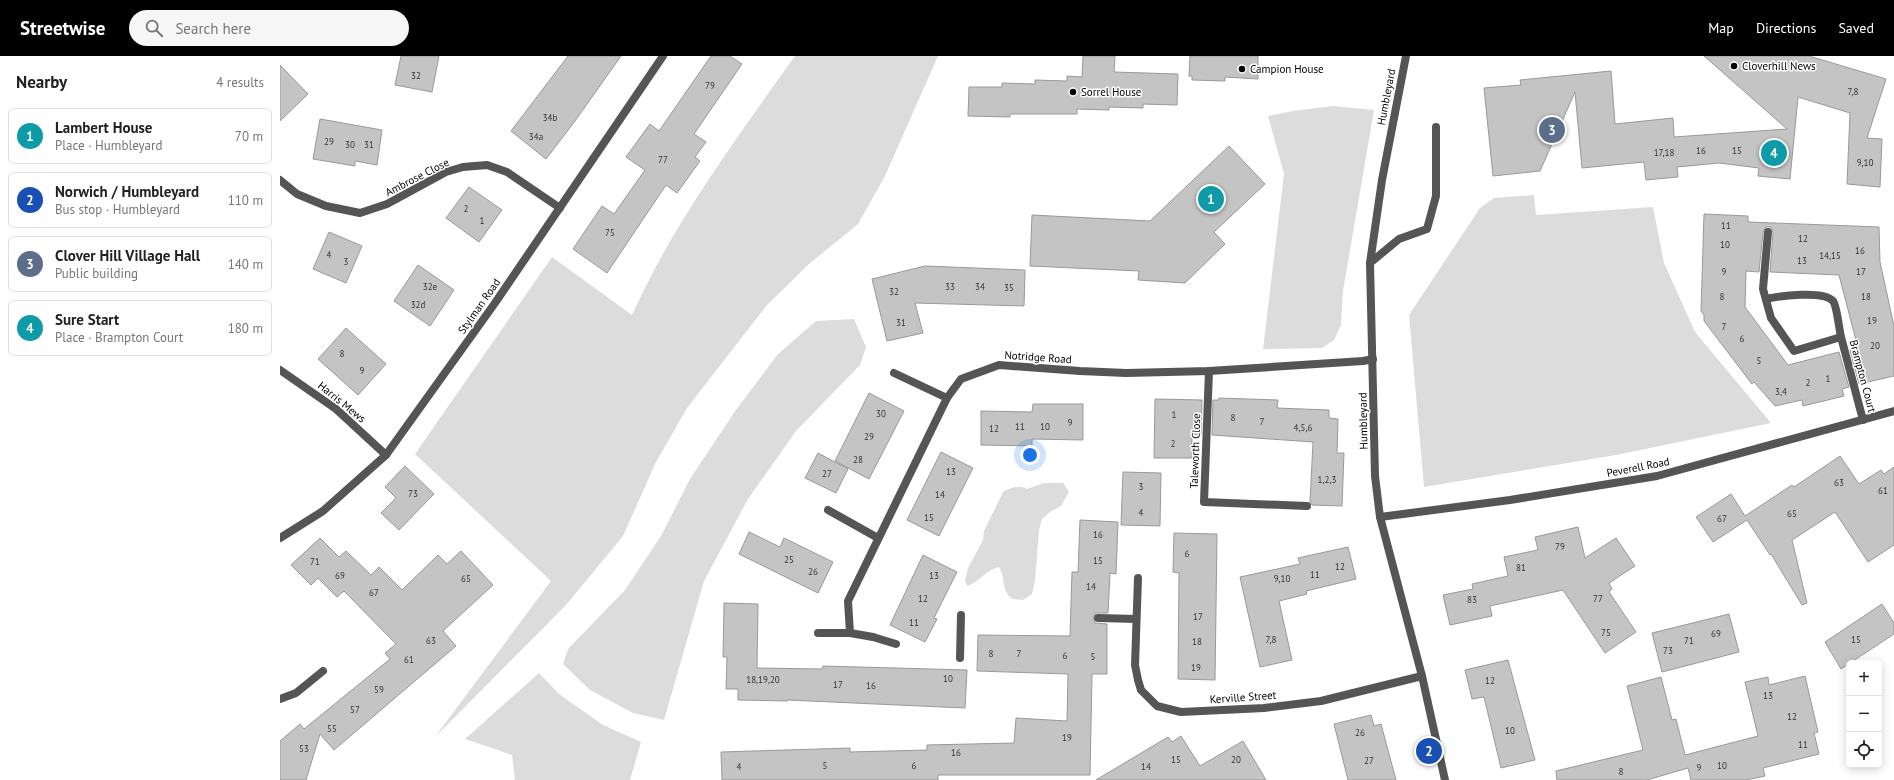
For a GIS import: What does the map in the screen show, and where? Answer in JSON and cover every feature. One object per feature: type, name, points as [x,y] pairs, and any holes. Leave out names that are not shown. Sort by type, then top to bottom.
[{"type":"street","name":"Stylman Road","points":[[280,538],[323,510],[386,455],[560,208],[663,56]]},
{"type":"street","name":"Humbleyard","points":[[1406,56],[1382,180],[1370,263],[1375,476],[1380,517],[1422,676],[1445,780]]},
{"type":"street","points":[[1370,263],[1399,239],[1427,229],[1436,196],[1436,127]]},
{"type":"street","name":"Ambrose Close","points":[[280,180],[297,194],[326,206],[360,213],[387,204],[446,172],[463,167],[487,164],[507,172],[560,208]]},
{"type":"street","name":"Brampton Court","points":[[1768,232],[1763,289],[1771,318],[1794,350],[1841,337]]},
{"type":"street","name":"Brampton Court","points":[[1766,300],[1782,295],[1828,296],[1834,302],[1841,337],[1863,420]]},
{"type":"street","name":"Notridge Road","points":[[850,633],[848,601],[947,398],[961,378],[999,365],[1118,372],[1209,371],[1363,361],[1373,359]]},
{"type":"street","name":"Harris Mews","points":[[280,370],[336,409],[386,455]]},
{"type":"street","name":"Taleworth Close","points":[[1209,371],[1204,502],[1306,506]]},
{"type":"street","points":[[894,373],[947,398]]},
{"type":"street","name":"Peverell Road","points":[[1380,517],[1510,500],[1657,476],[1894,411]]},
{"type":"street","points":[[828,510],[878,538]]},
{"type":"street","name":"Kerville Street","points":[[1138,578],[1135,665],[1142,690],[1157,706],[1181,712],[1264,708],[1321,701],[1422,676]]},
{"type":"street","points":[[960,658],[961,615]]},
{"type":"street","points":[[1098,618],[1136,619]]},
{"type":"street","points":[[818,633],[850,633],[873,637],[896,644]]},
{"type":"street","points":[[280,699],[296,693],[323,671]]},
{"type":"shaded area","points":[[795,56],[938,56],[885,176],[858,224],[809,264],[767,305],[687,408],[656,462],[623,536],[566,605],[435,737],[551,581],[415,454],[552,257],[632,315],[686,214]]},
{"type":"shaded area","points":[[1333,106],[1374,110],[1343,291],[1341,325],[1334,340],[1322,348],[1263,349],[1284,174],[1268,116]]},
{"type":"shaded area","points":[[1534,195],[1536,215],[1653,207],[1664,263],[1695,332],[1771,423],[1616,455],[1424,487],[1409,315],[1480,208],[1494,198]]},
{"type":"shaded area","points":[[854,319],[866,347],[860,365],[796,431],[748,499],[704,581],[664,720],[633,713],[590,690],[563,664],[568,649],[625,590],[661,536],[690,479],[736,410],[778,354],[816,321]]},
{"type":"shaded area","points":[[1044,483],[1063,483],[1069,492],[1061,506],[1050,512],[1042,519],[1039,530],[1035,581],[1032,594],[1023,600],[1012,599],[1004,587],[1003,576],[999,567],[967,586],[965,580],[968,568],[983,540],[984,531],[1003,492],[1015,487],[1027,489]]},
{"type":"shaded area","points":[[539,673],[559,694],[603,725],[641,742],[630,780],[515,780],[512,755],[465,739]]},
{"type":"building","points":[[401,56],[439,56],[432,92],[395,85]]},
{"type":"building","points":[[568,56],[621,56],[546,159],[511,131]]},
{"type":"building","points":[[711,56],[730,56],[742,64],[694,134],[706,142],[695,157],[700,161],[677,193],[666,185],[607,273],[573,249],[602,206],[614,214],[645,170],[626,157],[650,124],[659,131]]},
{"type":"building","name":"Sorrel House","points":[[1083,56],[1115,56],[1114,72],[1178,74],[1177,105],[1143,104],[1143,108],[1109,107],[1109,110],[1077,109],[1077,114],[1010,114],[1010,117],[968,116],[969,87],[1002,87],[1002,83],[1035,84],[1035,80],[1067,81],[1067,76],[1082,77]]},
{"type":"building","points":[[1190,56],[1258,56],[1258,79],[1225,77],[1225,81],[1192,80],[1192,76],[1189,76]]},
{"type":"building","points":[[1704,56],[1809,56],[1886,79],[1867,138],[1882,139],[1880,187],[1847,184],[1850,113],[1798,97],[1790,179],[1758,176],[1759,168],[1719,163],[1677,167],[1678,177],[1646,180],[1644,162],[1582,168],[1575,92],[1540,171],[1493,176],[1484,88],[1521,85],[1520,80],[1611,71],[1615,124],[1673,118],[1674,137],[1787,129]]},
{"type":"building","points":[[280,65],[308,94],[280,121]]},
{"type":"building","points":[[320,119],[382,130],[377,165],[355,161],[355,166],[313,159]]},
{"type":"building","points":[[1229,146],[1265,184],[1214,232],[1225,244],[1185,283],[1138,280],[1139,271],[1030,266],[1032,215],[1150,221]]},
{"type":"building","points":[[469,187],[502,210],[479,242],[446,218]]},
{"type":"building","points":[[1704,214],[1748,216],[1748,222],[1879,227],[1880,262],[1894,326],[1894,376],[1859,384],[1850,350],[1858,348],[1839,275],[1770,272],[1773,232],[1771,227],[1766,227],[1763,232],[1759,272],[1746,271],[1745,307],[1788,365],[1839,352],[1849,387],[1842,389],[1844,396],[1803,406],[1802,400],[1775,406],[1754,382],[1752,384],[1704,321],[1704,315],[1701,311]]},
{"type":"building","points":[[329,232],[362,246],[346,283],[313,269]]},
{"type":"building","points":[[418,265],[454,290],[430,326],[394,301]]},
{"type":"building","points":[[925,266],[1025,270],[1024,306],[915,303],[923,333],[887,341],[872,279]]},
{"type":"building","points":[[346,328],[386,364],[358,395],[318,359]]},
{"type":"building","points":[[869,393],[904,411],[869,479],[835,461]]},
{"type":"building","points":[[1219,398],[1278,400],[1277,408],[1329,410],[1329,418],[1338,419],[1337,453],[1344,453],[1342,506],[1312,505],[1310,502],[1313,442],[1212,435],[1213,400],[1219,400]]},
{"type":"building","points":[[1155,399],[1202,400],[1201,435],[1192,434],[1192,458],[1154,458]]},
{"type":"building","points":[[1033,404],[1083,404],[1083,440],[1032,439],[1032,446],[981,445],[981,411],[1032,412]]},
{"type":"building","points":[[941,452],[973,468],[939,536],[907,520]]},
{"type":"building","points":[[818,453],[848,469],[836,493],[805,478]]},
{"type":"building","points":[[1840,456],[1859,484],[1881,470],[1884,474],[1894,467],[1894,545],[1868,562],[1835,512],[1792,540],[1807,603],[1802,605],[1771,554],[1770,555],[1747,520],[1713,542],[1696,517],[1731,494],[1745,516],[1792,485],[1794,487]]},
{"type":"building","points":[[405,466],[434,494],[399,530],[381,513],[396,498],[385,487]]},
{"type":"building","points":[[1123,472],[1161,473],[1160,526],[1121,525]]},
{"type":"building","points":[[1080,520],[1118,522],[1116,574],[1110,573],[1108,613],[1096,613],[1093,617],[1095,623],[1107,624],[1107,674],[1092,674],[1090,775],[938,775],[938,780],[722,780],[721,752],[850,748],[850,752],[927,750],[927,745],[1014,743],[1016,718],[1067,721],[1068,674],[977,671],[978,635],[1070,636],[1072,572],[1078,572]]},
{"type":"building","points":[[1578,527],[1585,558],[1616,538],[1635,566],[1609,583],[1612,589],[1609,592],[1636,632],[1605,653],[1563,590],[1490,606],[1492,616],[1450,625],[1443,595],[1473,589],[1472,584],[1508,576],[1504,557],[1538,550],[1535,537]]},
{"type":"building","points":[[749,532],[780,547],[784,538],[833,562],[818,593],[739,554]]},
{"type":"building","points":[[1174,533],[1217,534],[1215,680],[1178,679],[1179,573],[1173,572]]},
{"type":"building","points":[[320,538],[339,557],[346,551],[371,575],[379,567],[402,590],[438,555],[447,564],[461,551],[493,585],[443,631],[456,646],[334,750],[320,734],[306,780],[280,780],[280,741],[300,724],[304,729],[390,659],[385,653],[396,644],[344,591],[337,597],[318,578],[311,585],[291,565]]},
{"type":"building","points":[[1348,547],[1356,579],[1306,591],[1307,594],[1279,601],[1292,660],[1260,667],[1240,577],[1300,564],[1298,558]]},
{"type":"building","points":[[923,555],[957,572],[934,618],[937,619],[925,642],[890,625]]},
{"type":"building","points":[[724,603],[758,604],[757,668],[822,669],[823,666],[967,670],[965,708],[787,700],[738,700],[738,689],[726,689],[727,657],[723,657]]},
{"type":"building","points":[[1882,604],[1894,623],[1894,634],[1855,660],[1846,660],[1846,666],[1841,669],[1825,642]]},
{"type":"building","points":[[1729,614],[1739,652],[1662,672],[1652,633]]},
{"type":"building","points":[[1508,660],[1535,760],[1501,768],[1484,697],[1472,699],[1465,670]]},
{"type":"building","points":[[1805,676],[1818,732],[1814,733],[1819,754],[1763,768],[1765,776],[1746,780],[1691,780],[1688,768],[1647,780],[1557,780],[1556,771],[1643,750],[1627,686],[1661,677],[1672,720],[1676,719],[1685,755],[1758,736],[1745,682],[1768,677],[1769,685]]},
{"type":"building","points":[[1371,715],[1374,726],[1381,724],[1396,780],[1348,780],[1334,724]]},
{"type":"building","points":[[1181,736],[1200,766],[1243,741],[1266,780],[1096,780],[1168,737],[1172,742]]},
{"type":"place","name":"Cloverhill News","points":[[1734,66]]},
{"type":"place","name":"Campion House","points":[[1242,69]]},
{"type":"place","name":"Sorrel House","points":[[1073,92]]},
{"type":"place","name":"Clover Hill Village Hall","points":[[1552,130]]},
{"type":"place","name":"Sure Start","points":[[1774,153]]},
{"type":"place","name":"Lambert House","points":[[1211,199]]},
{"type":"place","name":"Norwich / Humbleyard","points":[[1429,751]]}]
